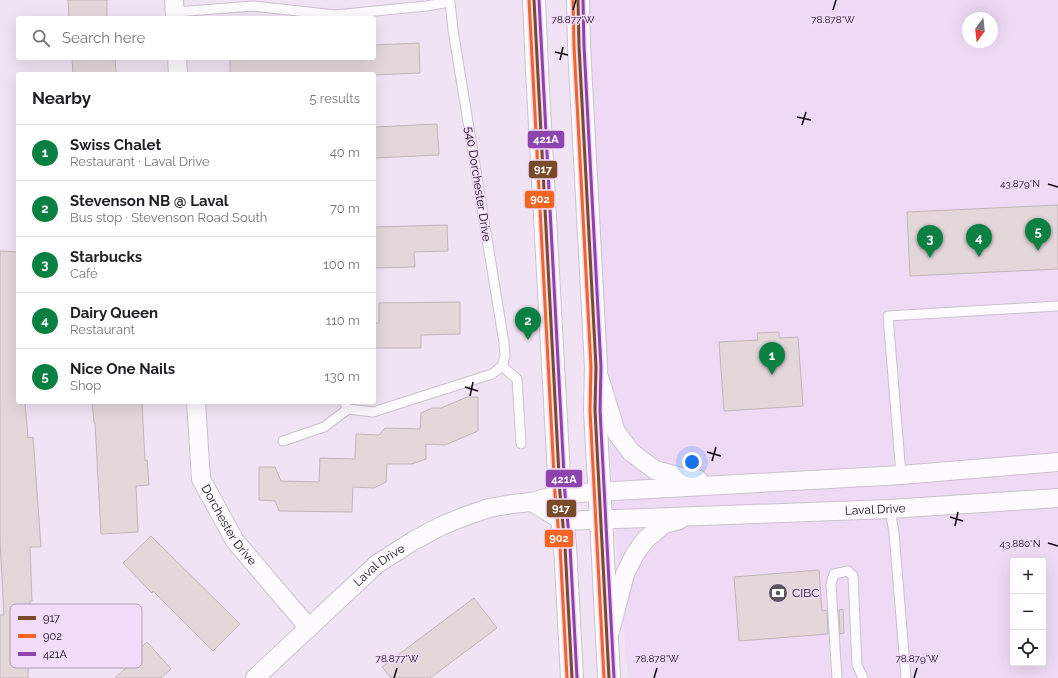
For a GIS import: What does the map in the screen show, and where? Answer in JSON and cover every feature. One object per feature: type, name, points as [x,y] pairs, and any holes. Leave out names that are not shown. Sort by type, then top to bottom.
[{"type":"main road","points":[[534,0],[560,494],[565,546],[572,678]]},
{"type":"main road","points":[[578,0],[579,46],[596,367],[595,410],[609,678]]},
{"type":"street","points":[[177,60],[178,72]]},
{"type":"street","name":"Laval Drive","points":[[596,367],[616,432],[631,452],[655,470],[685,478],[759,483]]},
{"type":"street","name":"Dorchester Drive","points":[[196,404],[200,479],[235,541],[309,628]]},
{"type":"street","name":"Laval Drive","points":[[255,678],[377,564],[413,541],[449,523],[489,508],[532,502],[560,494],[901,475],[1058,462]]},
{"type":"street","name":"Laval Drive","points":[[563,521],[890,509],[1058,498]]},
{"type":"street","points":[[532,502],[563,521]]},
{"type":"street","name":"Laval Drive","points":[[607,645],[625,574],[635,554],[645,540],[664,524],[692,516]]},
{"type":"lane","name":"540 Dorchester Drive","points":[[175,10],[253,6],[335,15],[426,6],[450,1],[453,30],[504,343],[505,356],[502,366]]},
{"type":"lane","points":[[901,475],[888,316],[1058,306]]},
{"type":"lane","points":[[283,441],[324,427],[346,406],[373,412],[492,374],[502,366],[517,379],[521,444]]},
{"type":"lane","points":[[890,509],[894,533],[906,678]]},
{"type":"lane","points":[[837,678],[831,584],[834,574],[848,571],[853,576],[857,665],[863,678]]},
{"type":"shaded area","points":[[588,0],[1058,0],[1058,678],[628,678],[613,511]]},
{"type":"building","points":[[68,0],[107,0],[107,16],[69,16]]},
{"type":"building","points":[[419,43],[420,73],[376,75],[376,72],[230,72],[230,60],[376,60],[376,45]]},
{"type":"building","points":[[72,60],[115,60],[116,72],[73,72]]},
{"type":"building","points":[[437,124],[439,155],[376,158],[376,127]]},
{"type":"building","points":[[1058,205],[1058,269],[910,276],[907,212]]},
{"type":"building","points":[[447,225],[448,251],[414,252],[415,267],[376,268],[376,227]]},
{"type":"building","points":[[0,251],[16,252],[16,404],[25,404],[28,438],[33,437],[41,547],[30,547],[32,601],[30,601],[30,604],[10,604],[10,668],[28,668],[28,678],[0,678],[0,615],[4,615],[0,541]]},
{"type":"building","points":[[460,302],[460,334],[421,335],[421,348],[376,348],[376,323],[379,323],[379,303]]},
{"type":"building","points":[[779,332],[779,338],[798,337],[803,406],[724,411],[719,342],[758,340],[757,333]]},
{"type":"building","points":[[467,397],[478,397],[478,431],[445,445],[426,444],[426,459],[412,464],[387,464],[386,482],[374,488],[353,487],[352,512],[279,511],[275,501],[259,500],[259,467],[275,467],[281,481],[319,482],[320,458],[355,459],[356,434],[379,435],[385,428],[420,429],[421,413],[432,408],[441,408]]},
{"type":"building","points":[[92,404],[142,404],[145,461],[147,460],[149,485],[136,486],[138,532],[101,534]]},
{"type":"building","points":[[151,536],[240,624],[213,651],[123,563]]},
{"type":"building","name":"CIBC","points":[[819,570],[822,611],[827,610],[828,634],[739,641],[734,577]]},
{"type":"building","points":[[474,598],[497,628],[430,678],[391,678],[382,667]]},
{"type":"building","points":[[843,609],[844,633],[840,634],[839,610]]},
{"type":"building","points":[[147,642],[171,669],[161,678],[115,678],[126,668],[142,668],[142,646]]},
{"type":"transit line","name":"902","points":[[529,0],[555,494],[560,546],[567,678]]},
{"type":"transit line","name":"917","points":[[534,0],[560,494],[565,546],[572,678]]},
{"type":"transit line","name":"421A","points":[[539,0],[565,494],[570,546],[577,678]]},
{"type":"transit line","name":"902","points":[[573,0],[574,46],[591,367],[590,410],[604,678]]},
{"type":"transit line","name":"917","points":[[578,0],[579,46],[596,367],[595,410],[609,678]]},
{"type":"transit line","name":"421A","points":[[583,0],[584,46],[601,367],[600,410],[614,678]]},
{"type":"place","name":"Nice One Nails","points":[[1038,251]]},
{"type":"place","name":"Dairy Queen","points":[[979,257]]},
{"type":"place","name":"Starbucks","points":[[930,258]]},
{"type":"place","name":"Stevenson NB @ Laval","points":[[528,340]]},
{"type":"place","name":"Swiss Chalet","points":[[772,375]]},
{"type":"place","name":"CIBC","points":[[778,593]]}]
